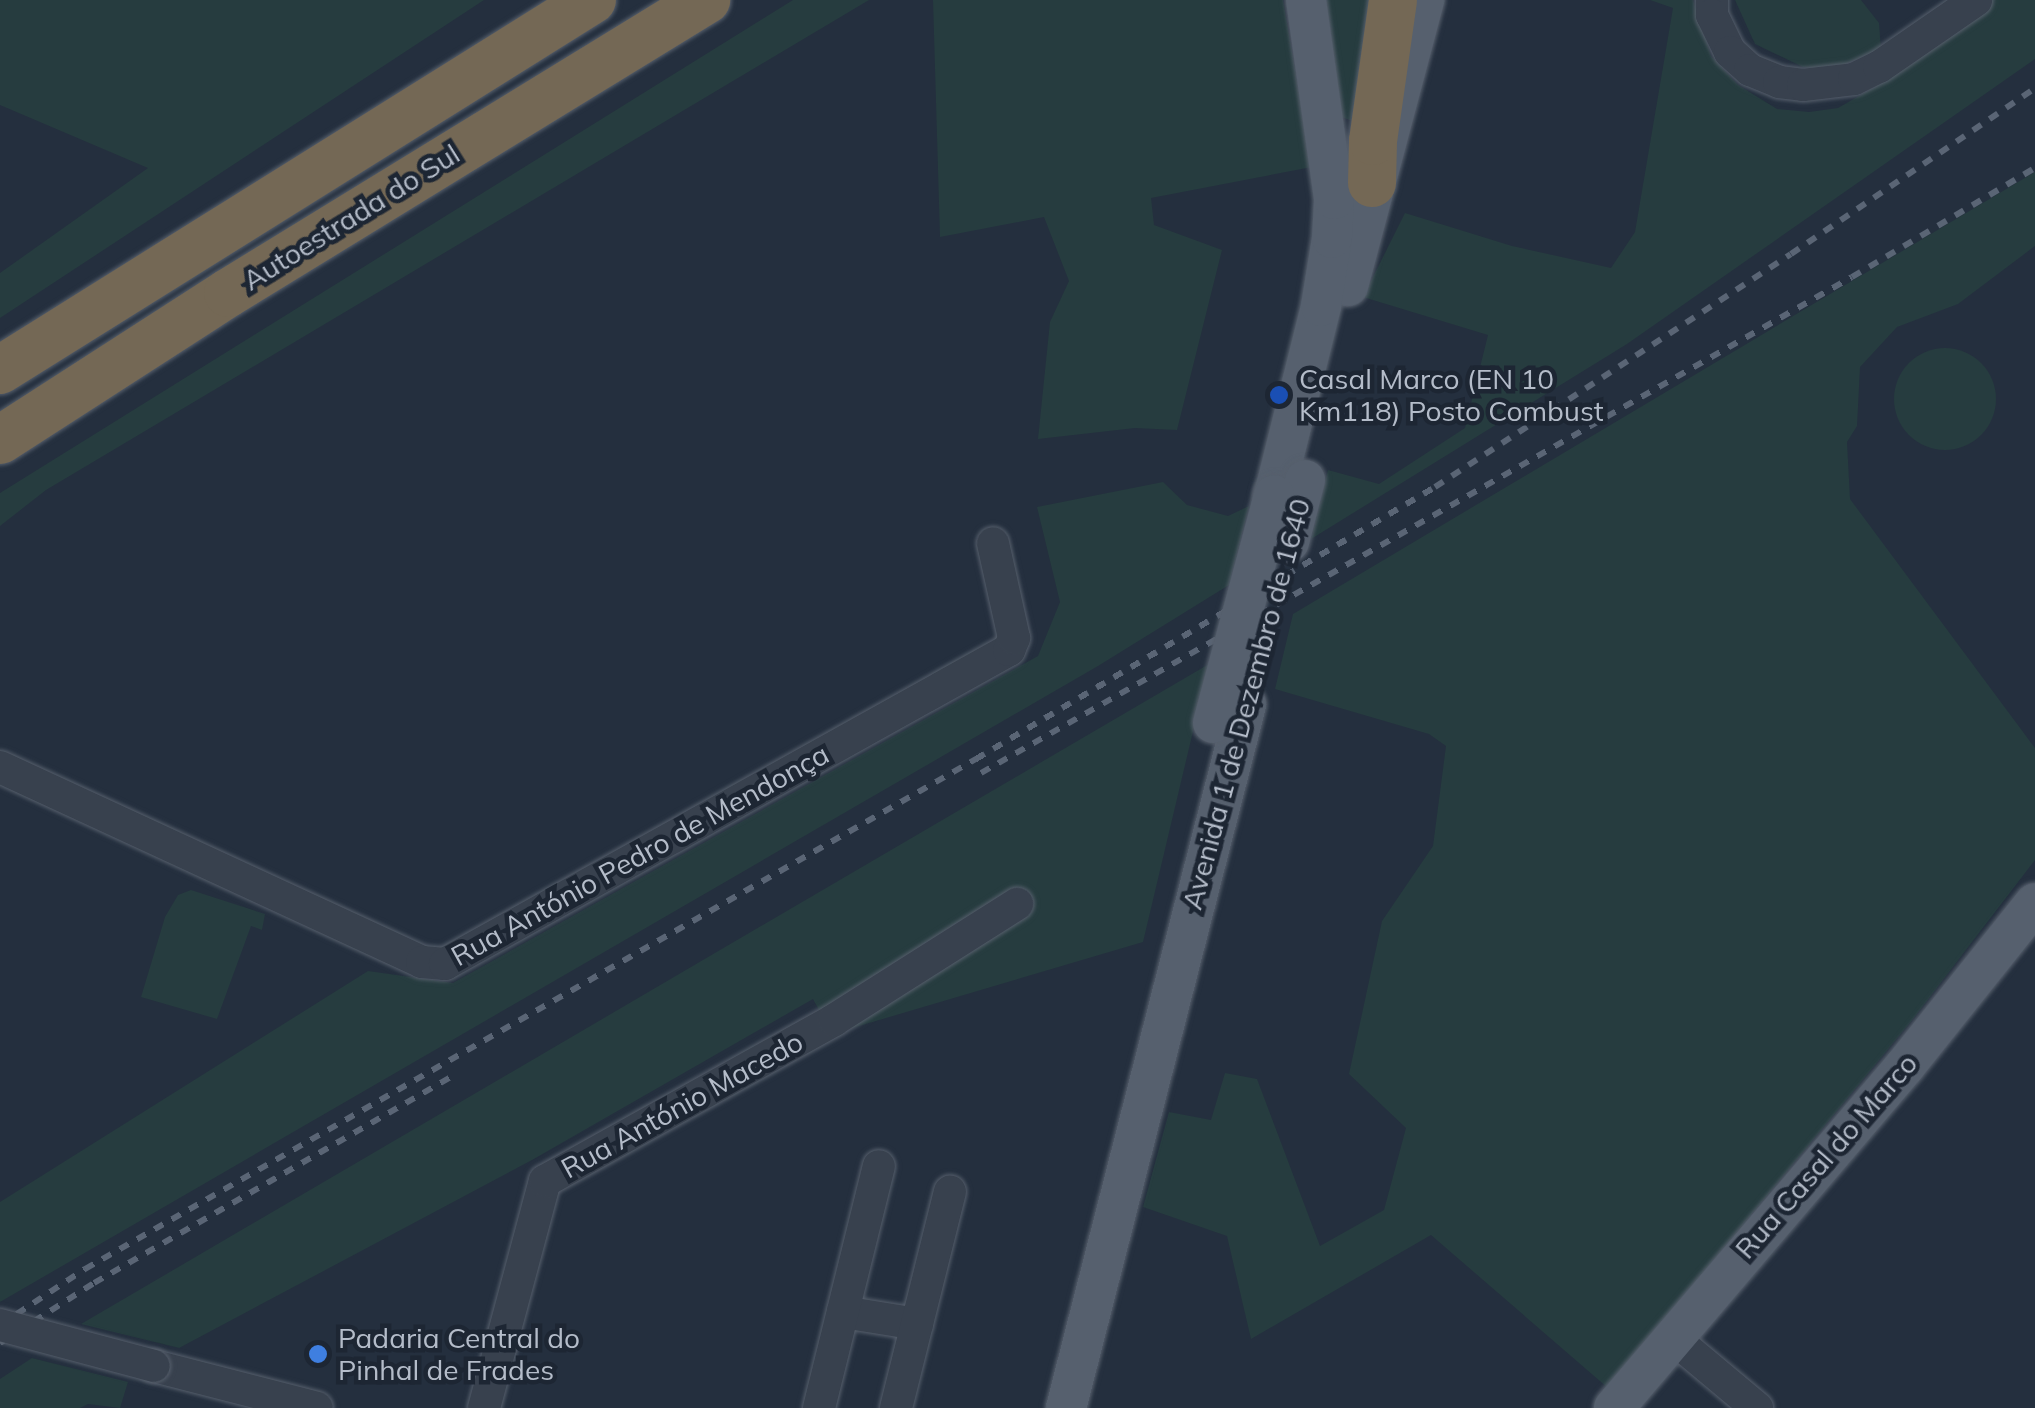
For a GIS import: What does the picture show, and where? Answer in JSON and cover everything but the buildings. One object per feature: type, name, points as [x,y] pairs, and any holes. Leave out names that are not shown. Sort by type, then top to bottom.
[{"type":"highway","points":[[513,48],[576,0]]},
{"type":"highway","name":"Autoestrada do Sul","points":[[0,370],[592,0]]},
{"type":"highway","name":"Autoestrada do Sul","points":[[0,440],[244,283],[706,0]]},
{"type":"highway","points":[[1372,183],[1373,141],[1393,0]]},
{"type":"main road","name":"Avenida 1 de Dezembro de 1640","points":[[1290,487],[1321,306],[1334,199],[1306,0]]},
{"type":"main road","name":"Avenida 1 de Dezembro de 1640","points":[[1042,1408],[1424,0]]},
{"type":"main road","name":"Avenida 1 de Dezembro de 1640","points":[[1066,1408],[1230,714]]},
{"type":"main road","name":"Rua Casal do Marco","points":[[1614,1408],[1905,1066],[2035,902]]},
{"type":"street","points":[[1712,0],[1712,15],[1730,52],[1750,70],[1779,82],[1803,85],[1854,79],[1879,68],[1976,0]]},
{"type":"street","name":"Rua António Pedro de Mendonça","points":[[0,767],[422,962],[445,964],[1009,650],[1014,638],[993,544]]},
{"type":"street","name":"Rua António Macedo","points":[[484,1408],[545,1181],[834,1020],[1017,904]]},
{"type":"street","points":[[819,1408],[879,1166]]},
{"type":"street","points":[[896,1408],[950,1192]]},
{"type":"street","points":[[843,1312],[917,1324]]},
{"type":"street","points":[[0,1326],[154,1366],[249,1400],[317,1408]]},
{"type":"street","points":[[1672,1337],[1757,1408]]},
{"type":"green space","points":[[0,0],[484,0],[0,318],[0,273],[148,168],[0,105]]},
{"type":"green space","points":[[793,0],[869,0],[46,490],[0,526],[0,493]]},
{"type":"green space","points":[[933,0],[1283,0],[1312,167],[1151,198],[1154,225],[1222,250],[1177,430],[1135,428],[1038,439],[1050,322],[1069,281],[1044,217],[940,237]]},
{"type":"green space","points":[[1319,0],[1384,0],[1365,125],[1338,116]]},
{"type":"green space","points":[[1650,0],[1693,0],[1711,56],[1738,85],[1777,109],[1809,112],[1838,108],[1885,81],[1990,0],[2035,0],[2035,59],[1627,344],[1311,539],[1328,470],[1379,484],[1465,428],[1488,335],[1363,297],[1405,213],[1512,246],[1611,268],[1635,232],[1673,8]]},
{"type":"green space","points":[[1735,0],[1861,0],[1879,23],[1881,50],[1829,70],[1803,67],[1755,44]]},
{"type":"green space","points":[[2035,172],[2035,246],[1958,304],[1897,327],[1860,367],[1857,426],[1847,442],[1850,499],[2035,748],[2035,860],[1913,1019],[1608,1388],[1431,1235],[1251,1339],[1227,1236],[1143,1207],[1169,1112],[1211,1120],[1225,1073],[1257,1079],[1320,1246],[1384,1210],[1406,1128],[1349,1074],[1382,921],[1433,846],[1446,746],[1429,734],[1275,689],[1293,614]]},
{"type":"green space","points":[[1945,348],[1965,352],[1981,363],[1992,379],[1996,399],[1992,419],[1981,435],[1965,446],[1945,450],[1925,446],[1909,435],[1898,419],[1894,399],[1898,379],[1909,363],[1925,352]]},
{"type":"green space","points":[[1163,482],[1187,505],[1228,516],[1249,506],[1229,585],[1098,666],[0,1302],[0,1202],[368,971],[453,983],[1038,656],[1060,602],[1037,507]]},
{"type":"green space","points":[[1209,664],[1143,942],[832,1034],[813,999],[532,1160],[179,1348],[81,1324]]},
{"type":"green space","points":[[191,890],[265,914],[262,930],[251,926],[217,1019],[141,997],[165,917],[178,895]]},
{"type":"green space","points":[[32,1358],[128,1382],[120,1408],[88,1404],[80,1408],[0,1408],[0,1379]]},
{"type":"railway","points":[[0,1325],[85,1269],[976,759],[1435,487],[1791,254],[2035,88]]},
{"type":"railway","points":[[981,773],[1852,277],[2035,168]]},
{"type":"railway","points":[[0,1343],[94,1283],[452,1076]]},
{"type":"place","name":"Casal Marco (EN 10 Km118) Posto Combust","points":[[1279,395]]},
{"type":"place","name":"Padaria Central do Pinhal de Frades","points":[[318,1354]]}]
